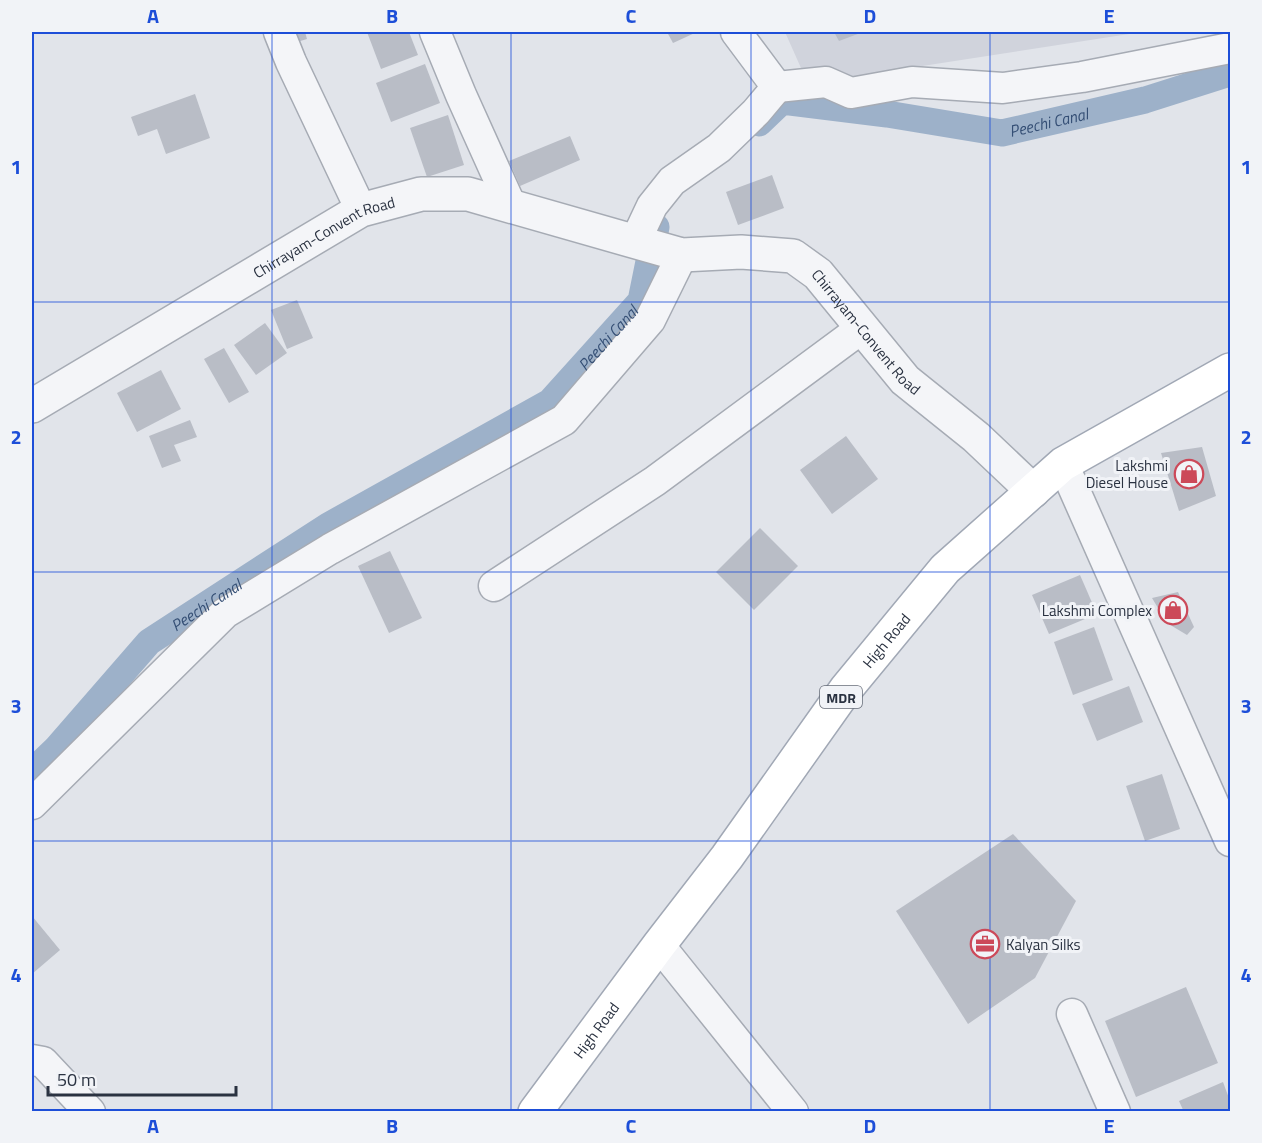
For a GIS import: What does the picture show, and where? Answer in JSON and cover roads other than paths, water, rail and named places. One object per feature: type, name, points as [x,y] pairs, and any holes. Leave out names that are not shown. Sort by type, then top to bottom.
[{"type":"main road","name":"High Road","points":[[535,1112],[659,945],[728,857],[854,680],[945,569],[1063,464],[1230,369]]},
{"type":"street","points":[[279,32],[361,210]]},
{"type":"street","points":[[435,32],[511,206]]},
{"type":"street","points":[[736,32],[777,87]]},
{"type":"street","points":[[32,804],[225,613],[330,549],[564,420],[650,320],[657,249],[652,206],[672,181],[719,148],[756,112],[777,87],[826,82],[851,93],[912,82],[1003,88],[1082,77],[1193,43],[1230,48]]},
{"type":"street","name":"Chirrayam-Convent Road","points":[[32,406],[361,210],[422,195],[468,194],[657,249],[793,256],[818,274],[906,380],[976,437],[1033,491]]},
{"type":"street","points":[[494,586],[655,482],[862,328]]},
{"type":"street","points":[[1063,464],[1230,841]]},
{"type":"street","points":[[659,945],[793,1112]]},
{"type":"street","points":[[1072,1014],[1115,1112]]},
{"type":"street","points":[[32,1060],[44,1062],[90,1112]]},
{"type":"waterway","name":"Peechi Canal","points":[[759,123],[782,101],[887,114],[1002,133],[1145,100],[1230,73]]},
{"type":"waterway","name":"Peechi Canal","points":[[32,772],[56,749],[149,642],[328,526],[550,402],[641,301],[656,227]]},
{"type":"place","name":"Lakshmi Diesel House","points":[[1189,474]]},
{"type":"place","name":"Lakshmi Complex","points":[[1173,610]]},
{"type":"place","name":"Kalyan Silks","points":[[985,944]]}]
